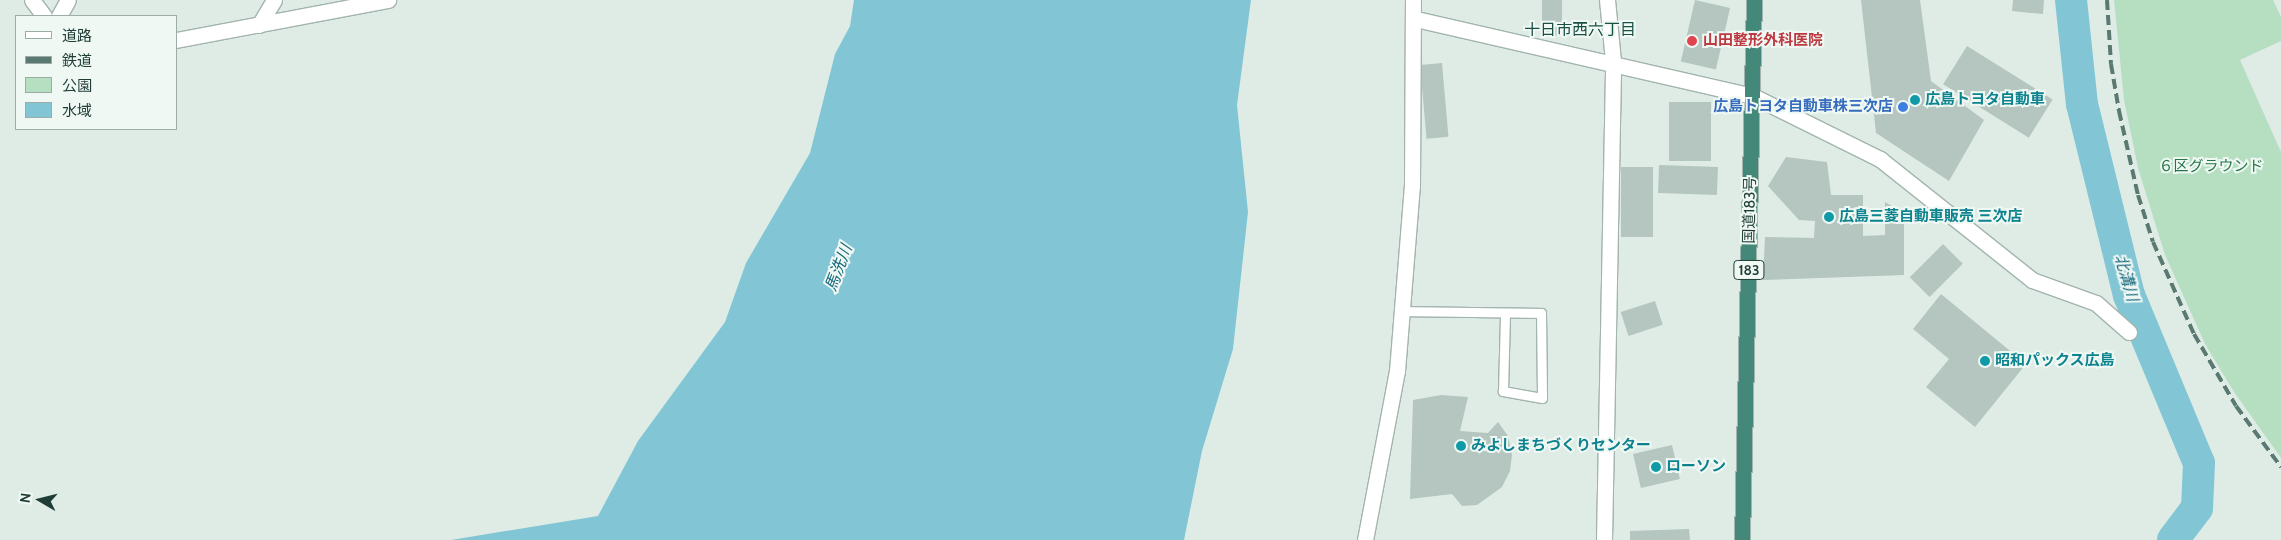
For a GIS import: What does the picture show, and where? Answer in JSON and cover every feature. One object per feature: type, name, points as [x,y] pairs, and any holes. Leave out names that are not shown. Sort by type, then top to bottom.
[{"type":"highway","name":"国道183号","points":[[1742,540],[1754,0]]},
{"type":"street","points":[[32,0],[43,15]]},
{"type":"street","points":[[59,15],[68,0]]},
{"type":"street","points":[[259,26],[274,0]]},
{"type":"street","points":[[178,40],[259,26],[388,0]]},
{"type":"street","points":[[1365,540],[1397,370],[1412,186],[1416,19],[1414,0]]},
{"type":"street","points":[[1604,540],[1613,61],[1607,0]]},
{"type":"street","points":[[1416,19],[1613,61],[1753,96],[1880,159],[2032,280],[2096,303],[2129,332]]},
{"type":"lane","points":[[1402,311],[1541,313],[1542,398],[1503,391],[1505,313]]},
{"type":"green space","name":"６区グラウンド","points":[[2114,0],[2273,0],[2281,17],[2281,41],[2240,60],[2281,152],[2281,458],[2234,392],[2205,344],[2165,255],[2138,168],[2124,100]]},
{"type":"water","name":"馬洗川","points":[[854,0],[1251,0],[1237,105],[1248,212],[1233,349],[1202,451],[1184,540],[451,540],[598,516],[638,441],[725,322],[746,263],[810,153],[835,54],[850,26]]},
{"type":"building","points":[[1542,0],[1562,0],[1562,36],[1542,36]]},
{"type":"building","points":[[1695,0],[1730,8],[1716,69],[1681,61]]},
{"type":"building","name":"広島トヨタ自動車","points":[[1861,0],[1920,0],[1931,81],[1984,120],[1949,181],[1876,133]]},
{"type":"building","points":[[2013,0],[2044,0],[2043,14],[2012,11]]},
{"type":"building","points":[[1967,46],[2053,100],[2029,138],[1943,84]]},
{"type":"building","points":[[1442,63],[1448,137],[1427,139],[1420,65]]},
{"type":"building","points":[[1669,102],[1711,102],[1711,161],[1669,161]]},
{"type":"building","name":"広島三菱自動車販売 三次店","points":[[1786,157],[1827,162],[1831,195],[1863,195],[1863,236],[1885,235],[1885,202],[1904,213],[1904,275],[1763,280],[1765,237],[1814,238],[1815,221],[1799,220],[1768,186]]},
{"type":"building","points":[[1659,165],[1718,167],[1717,195],[1658,193]]},
{"type":"building","points":[[1621,167],[1653,167],[1653,237],[1621,237]]},
{"type":"building","points":[[1943,244],[1963,264],[1930,297],[1910,277]]},
{"type":"building","name":"昭和パックス広島","points":[[1941,294],[2026,364],[1975,427],[1926,387],[1949,359],[1913,329]]},
{"type":"building","points":[[1655,301],[1663,325],[1628,336],[1621,312]]},
{"type":"building","name":"みよしまちづくりセンター","points":[[1441,395],[1468,397],[1460,431],[1488,433],[1498,422],[1508,436],[1512,455],[1510,471],[1502,487],[1477,505],[1462,506],[1452,494],[1410,499],[1413,400]]},
{"type":"building","name":"ローソン","points":[[1672,445],[1680,479],[1641,488],[1633,454]]},
{"type":"building","points":[[1689,529],[1690,540],[1630,540],[1630,531]]},
{"type":"waterway","name":"北溝川","points":[[2071,0],[2082,104],[2129,295],[2199,463],[2197,508],[2173,540]]},
{"type":"railway","points":[[2107,0],[2111,64],[2119,111],[2138,195],[2153,242],[2194,334],[2236,406],[2281,467]]},
{"type":"place","name":"山田整形外科医院","points":[[1692,41]]},
{"type":"place","name":"広島トヨタ自動車","points":[[1915,100]]},
{"type":"place","name":"広島トヨタ自動車株三次店","points":[[1903,107]]},
{"type":"place","name":"広島三菱自動車販売 三次店","points":[[1829,217]]},
{"type":"place","name":"昭和パックス広島","points":[[1985,361]]},
{"type":"place","name":"みよしまちづくりセンター","points":[[1461,446]]},
{"type":"place","name":"ローソン","points":[[1656,467]]},
{"type":"district","name":"十日市西六丁目","points":[[1580,30]]}]
